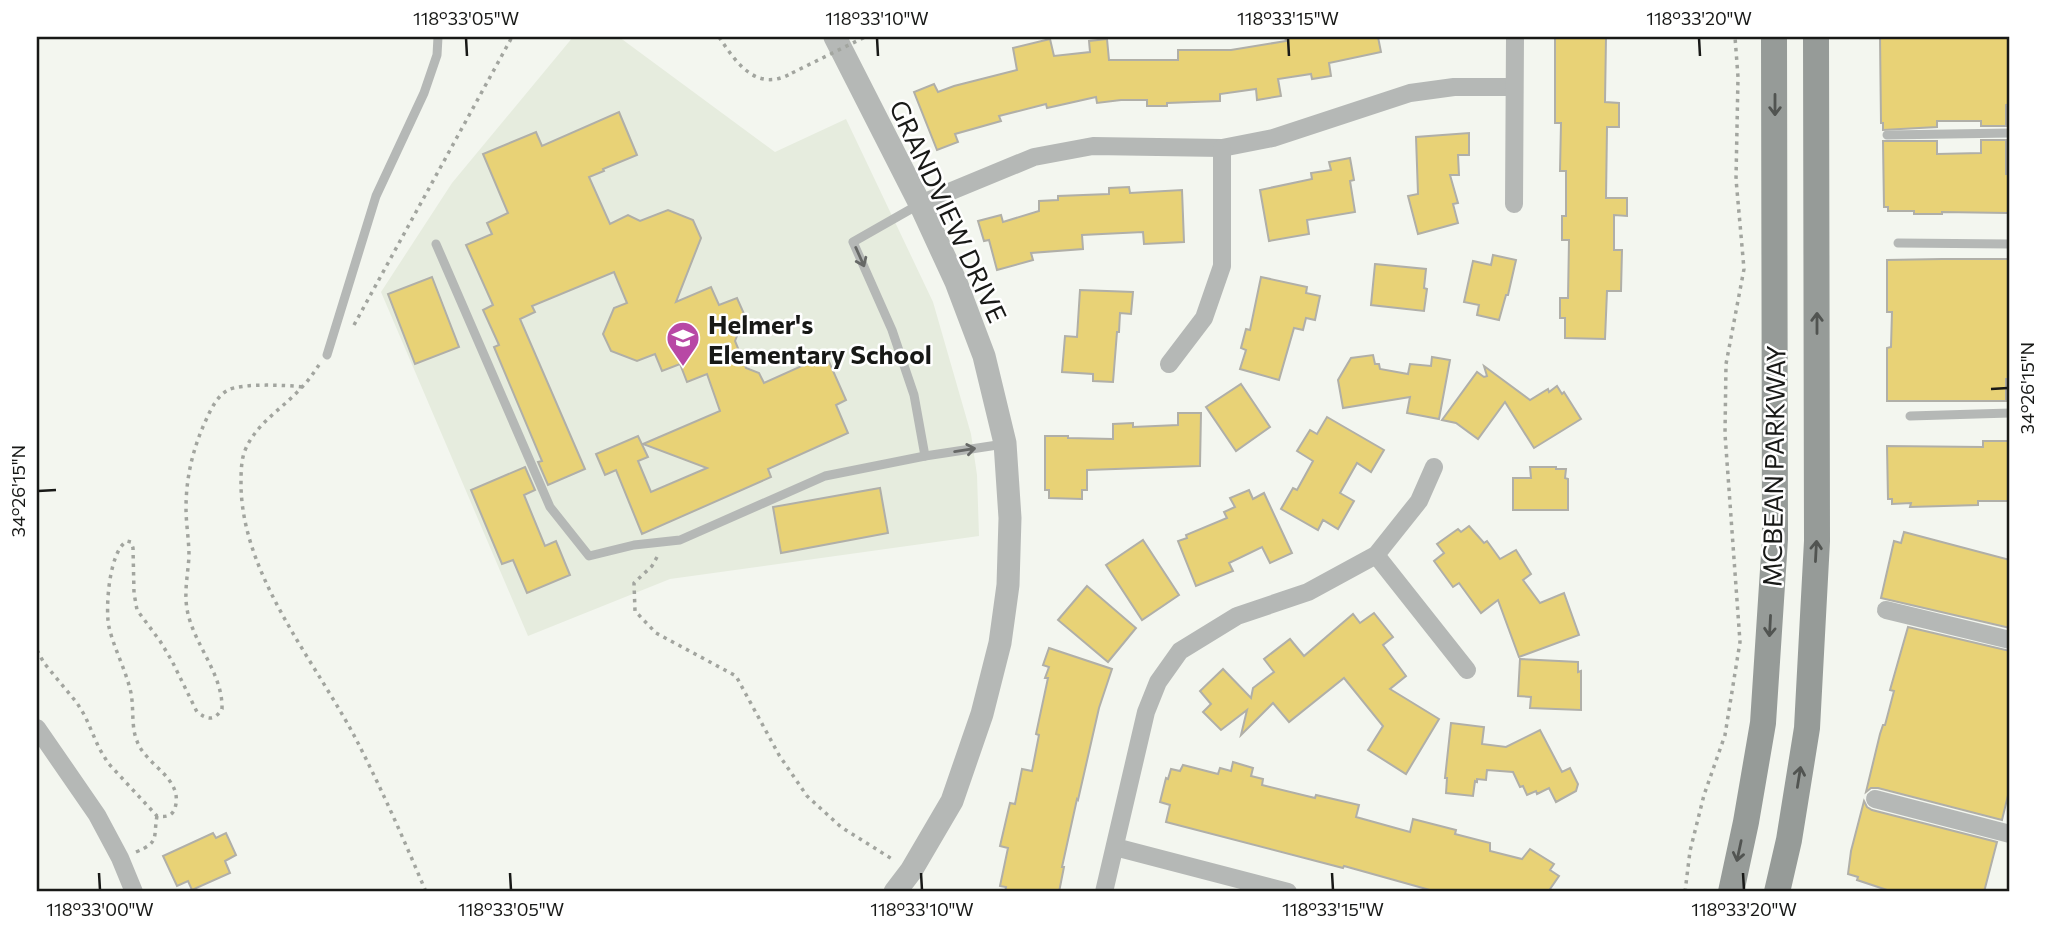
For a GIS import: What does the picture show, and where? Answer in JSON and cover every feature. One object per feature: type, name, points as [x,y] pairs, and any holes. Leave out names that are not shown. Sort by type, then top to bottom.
[{"type":"main road","name":"MCBEAN PARKWAY","points":[[1731,892],[1763,723],[1775,540],[1774,37]]},
{"type":"main road","name":"MCBEAN PARKWAY","points":[[1777,892],[1789,840],[1807,728],[1817,541],[1816,37]]},
{"type":"street","name":"GRANDVIEW DRIVE","points":[[835,37],[920,204],[956,282],[984,356],[1005,443],[1010,518],[1008,585],[1000,643],[982,714],[952,801],[911,871],[895,892]]},
{"type":"street","points":[[1514,204],[1515,37]]},
{"type":"street","points":[[920,204],[1034,157],[1093,146],[1222,148],[1284,135],[1410,93],[1454,87],[1514,87]]},
{"type":"street","points":[[1169,364],[1204,318],[1222,266],[1222,148]]},
{"type":"street","points":[[1104,892],[1146,712],[1158,682],[1180,651],[1237,615],[1308,592],[1376,555],[1419,501],[1434,467]]},
{"type":"street","points":[[1376,555],[1468,670]]},
{"type":"street","points":[[1886,610],[2010,640]]},
{"type":"street","points":[[37,729],[97,815],[120,858],[134,892]]},
{"type":"street","points":[[1875,799],[2010,834]]},
{"type":"street","points":[[1115,847],[1288,892]]},
{"type":"lane","points":[[327,355],[376,196],[424,93],[437,55],[438,37]]},
{"type":"lane","points":[[1887,135],[2010,133]]},
{"type":"lane","points":[[920,204],[853,242],[897,343],[914,395],[925,456]]},
{"type":"lane","points":[[1898,243],[2010,244]]},
{"type":"lane","points":[[436,244],[550,507],[589,556],[634,545],[680,540],[825,476],[1005,443]]},
{"type":"lane","points":[[1910,416],[2010,413]]},
{"type":"path","points":[[426,892],[394,816],[357,740],[270,592],[250,543],[241,500],[241,473],[244,454],[255,431],[303,387],[327,355],[348,336],[512,37]]},
{"type":"path","points":[[719,37],[730,54],[753,77],[768,82],[782,79],[865,37]]},
{"type":"path","points":[[1685,892],[1690,851],[1704,795],[1725,735],[1740,642],[1725,434],[1726,363],[1744,269],[1736,180],[1738,76],[1735,37]]},
{"type":"path","points":[[157,816],[173,813],[174,791],[162,770],[141,751],[135,737],[129,684],[109,630],[113,563],[122,544],[131,542],[137,610],[160,640],[197,712],[211,719],[217,716],[222,709],[220,690],[190,619],[186,595],[187,480],[194,450],[213,406],[229,390],[284,385],[303,387]]},
{"type":"path","points":[[659,542],[660,552],[652,566],[634,583],[635,611],[656,633],[736,676],[779,755],[807,796],[841,827],[911,871]]},
{"type":"path","points":[[37,650],[44,663],[77,703],[108,762],[157,816],[157,835],[154,841],[147,847],[120,858]]},
{"type":"shaded area","name":"Helmer's Elementary School","points":[[573,37],[619,37],[775,152],[846,119],[933,302],[971,434],[977,475],[979,536],[670,579],[528,636],[381,292],[452,183]]},
{"type":"building","points":[[1285,37],[1378,37],[1381,52],[1329,63],[1331,76],[1312,79],[1311,74],[1278,79],[1281,96],[1257,100],[1256,89],[1220,94],[1220,101],[1167,103],[1167,106],[1147,106],[1147,100],[1097,103],[1096,97],[1047,108],[1046,104],[999,116],[1001,121],[955,134],[958,142],[937,150],[914,92],[934,84],[938,92],[1017,70],[1013,48],[1050,39],[1054,56],[1090,52],[1089,41],[1107,39],[1109,60],[1178,60],[1178,50],[1231,50],[1286,41]]},
{"type":"building","points":[[1555,37],[1606,37],[1605,102],[1619,103],[1619,127],[1607,127],[1606,198],[1627,198],[1627,216],[1614,215],[1614,250],[1622,250],[1621,291],[1607,291],[1605,339],[1565,338],[1565,318],[1560,318],[1560,298],[1568,298],[1569,240],[1562,240],[1562,216],[1566,216],[1566,171],[1560,171],[1561,123],[1555,123]]},
{"type":"building","points":[[1880,37],[2009,37],[2010,104],[2006,105],[2006,126],[1981,126],[1981,121],[1937,121],[1937,127],[1883,130]]},
{"type":"building","points":[[619,112],[637,155],[589,177],[610,224],[628,215],[640,221],[668,210],[693,220],[701,238],[676,302],[711,287],[719,305],[737,298],[745,316],[735,341],[746,368],[759,373],[764,383],[826,355],[846,400],[836,405],[848,433],[768,469],[771,477],[642,534],[616,470],[605,475],[596,454],[638,436],[648,457],[638,461],[651,492],[707,468],[643,444],[720,411],[707,374],[687,382],[680,364],[662,371],[655,354],[637,361],[611,351],[603,334],[614,308],[627,303],[614,272],[532,306],[535,312],[520,319],[585,469],[548,485],[538,462],[542,461],[494,347],[499,345],[483,310],[493,305],[466,245],[492,234],[487,223],[508,213],[483,154],[536,132],[542,146]]},
{"type":"building","points":[[1469,133],[1469,155],[1458,155],[1459,175],[1450,175],[1458,203],[1453,204],[1458,223],[1418,234],[1408,196],[1418,194],[1416,137]]},
{"type":"building","points":[[1981,140],[2006,140],[2006,174],[2010,174],[2008,213],[1914,214],[1914,211],[1888,211],[1888,207],[1884,207],[1883,141],[1937,141],[1937,154],[1981,153]]},
{"type":"building","points":[[1350,158],[1354,180],[1350,181],[1355,212],[1307,220],[1309,234],[1269,241],[1260,190],[1312,179],[1311,173],[1331,170],[1329,162]]},
{"type":"building","points":[[1129,187],[1130,193],[1182,190],[1184,242],[1144,244],[1143,232],[1082,235],[1083,249],[1031,253],[1033,260],[997,270],[989,240],[984,241],[978,221],[1001,215],[1003,222],[1039,211],[1039,201],[1058,200],[1058,196],[1109,194],[1109,188]]},
{"type":"building","points":[[1493,255],[1516,260],[1499,320],[1477,315],[1479,305],[1464,302],[1473,261],[1491,265]]},
{"type":"building","points":[[2009,259],[2010,379],[2006,379],[2006,401],[1887,401],[1887,348],[1891,347],[1892,312],[1887,312],[1887,260]]},
{"type":"building","points":[[1375,264],[1426,269],[1424,311],[1371,305]]},
{"type":"building","points":[[432,277],[459,347],[415,364],[388,294]]},
{"type":"building","points":[[1261,277],[1307,287],[1306,293],[1320,296],[1315,320],[1306,318],[1303,330],[1294,328],[1279,380],[1240,369],[1246,350],[1241,348],[1246,329],[1250,330]]},
{"type":"building","points":[[1080,290],[1133,292],[1131,314],[1120,313],[1113,382],[1093,381],[1093,374],[1062,372],[1065,336],[1077,337]]},
{"type":"building","points":[[1373,355],[1375,364],[1379,364],[1380,369],[1408,374],[1410,364],[1431,366],[1432,357],[1450,360],[1439,419],[1407,413],[1410,397],[1343,408],[1338,380],[1351,358]]},
{"type":"building","points":[[1484,366],[1530,400],[1557,386],[1562,394],[1564,392],[1581,419],[1534,448],[1505,402],[1478,439],[1456,423],[1442,420],[1477,372],[1487,376]]},
{"type":"building","points":[[1241,384],[1270,427],[1236,451],[1206,407]]},
{"type":"building","points":[[1178,413],[1201,413],[1200,466],[1087,470],[1087,490],[1082,490],[1082,499],[1049,498],[1049,490],[1045,490],[1045,436],[1113,439],[1113,424],[1133,423],[1133,427],[1178,425]]},
{"type":"building","points":[[1327,417],[1384,450],[1371,472],[1357,463],[1340,493],[1354,501],[1338,529],[1323,520],[1318,530],[1281,509],[1293,488],[1297,490],[1313,461],[1297,451],[1310,430],[1317,434]]},
{"type":"building","points":[[1983,441],[2009,441],[2010,501],[1910,507],[1911,503],[1892,504],[1892,499],[1888,499],[1887,446],[1983,447]]},
{"type":"building","points":[[525,467],[535,490],[524,495],[545,546],[556,541],[570,575],[527,593],[513,560],[502,564],[471,490]]},
{"type":"building","points":[[1530,467],[1566,469],[1568,510],[1513,510],[1513,478],[1531,478]]},
{"type":"building","points":[[880,488],[888,533],[781,553],[773,507]]},
{"type":"building","points":[[1249,490],[1253,499],[1264,493],[1292,553],[1270,563],[1262,547],[1229,563],[1233,571],[1196,586],[1178,541],[1227,518],[1224,512],[1235,507],[1230,498]]},
{"type":"building","points":[[1469,526],[1484,543],[1487,541],[1500,559],[1516,550],[1531,574],[1523,580],[1540,603],[1564,593],[1579,635],[1519,657],[1498,600],[1481,613],[1459,583],[1453,587],[1434,561],[1444,553],[1437,544],[1458,529],[1461,532]]},
{"type":"building","points":[[1904,532],[2010,560],[2010,628],[1881,598],[1894,541],[1901,543]]},
{"type":"building","points":[[1143,540],[1179,595],[1142,620],[1106,565]]},
{"type":"building","points":[[1087,586],[1136,628],[1108,662],[1058,620]]},
{"type":"building","points":[[1374,613],[1393,637],[1383,645],[1406,676],[1390,689],[1439,719],[1406,774],[1368,750],[1383,726],[1344,678],[1289,722],[1273,703],[1241,735],[1247,710],[1221,730],[1203,712],[1211,704],[1200,691],[1223,669],[1251,698],[1253,688],[1274,672],[1264,659],[1290,639],[1304,656],[1353,614],[1360,623]]},
{"type":"building","points":[[1908,627],[2010,651],[2010,787],[2002,820],[1878,788],[1871,788],[1866,792],[1894,691],[1890,690]]},
{"type":"building","points":[[1049,648],[1112,669],[1099,708],[1077,799],[1059,892],[1005,892],[1006,887],[1000,886],[1008,848],[1000,846],[1010,803],[1015,804],[1022,769],[1032,771],[1039,735],[1036,734],[1048,678],[1045,678],[1049,667],[1043,665]]},
{"type":"building","points":[[1520,659],[1578,662],[1578,672],[1581,671],[1581,710],[1530,708],[1531,697],[1518,696]]},
{"type":"building","points":[[1451,723],[1484,727],[1482,744],[1506,747],[1540,730],[1562,772],[1570,768],[1578,784],[1576,791],[1556,802],[1549,788],[1527,795],[1513,772],[1487,770],[1486,780],[1475,781],[1473,796],[1446,793]]},
{"type":"building","points":[[1233,762],[1253,768],[1251,776],[1263,779],[1262,785],[1359,805],[1356,817],[1410,832],[1413,819],[1456,830],[1455,834],[1490,843],[1490,851],[1522,859],[1530,849],[1554,864],[1550,870],[1559,876],[1548,892],[1437,892],[1166,822],[1170,805],[1160,802],[1171,769],[1180,771],[1183,765],[1218,774],[1220,768],[1231,771]]},
{"type":"building","points":[[1864,801],[1872,810],[1997,842],[1984,892],[1893,892],[1857,880],[1858,877],[1848,874]]},
{"type":"building","points":[[213,833],[216,838],[226,833],[236,855],[225,861],[230,873],[192,890],[188,881],[177,886],[163,856]]},
{"type":"place","name":"Helmer's Elementary School","points":[[683,368]]}]
